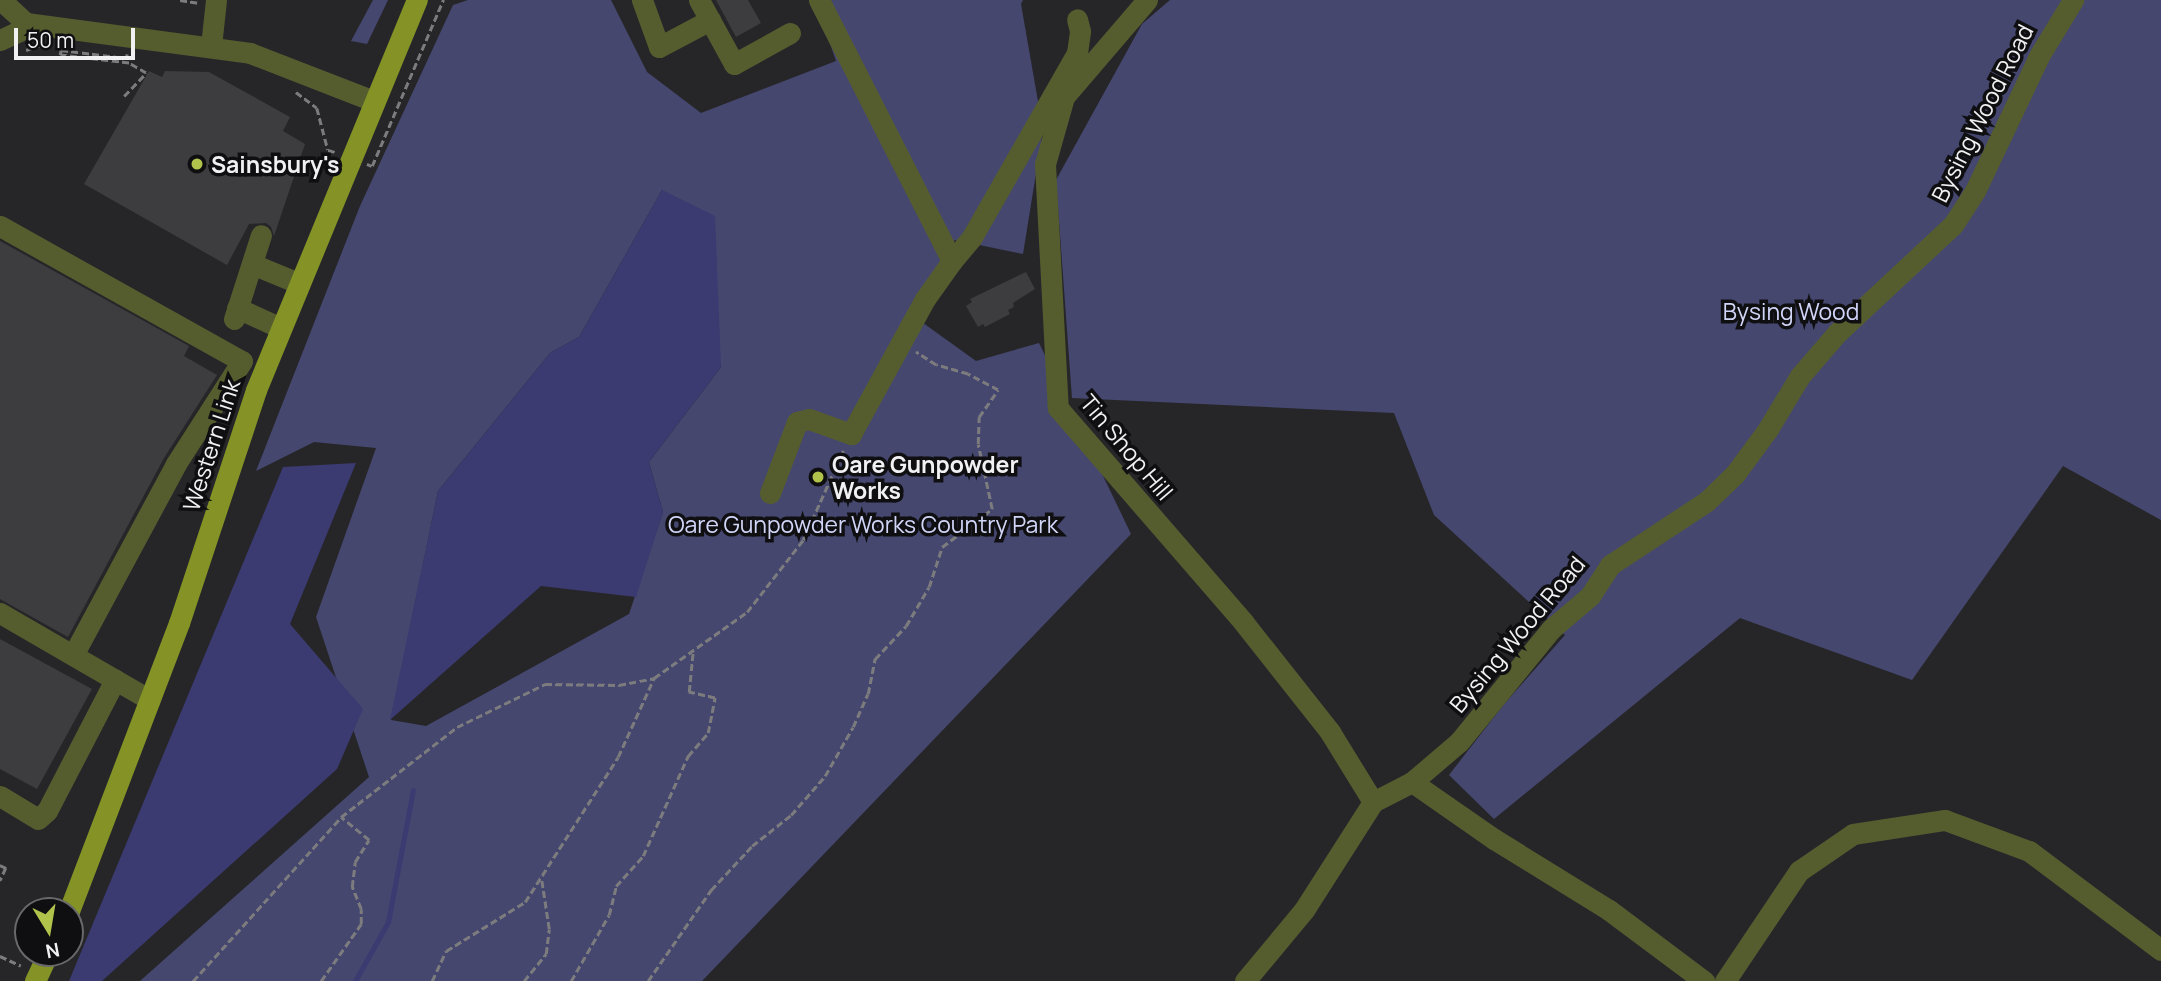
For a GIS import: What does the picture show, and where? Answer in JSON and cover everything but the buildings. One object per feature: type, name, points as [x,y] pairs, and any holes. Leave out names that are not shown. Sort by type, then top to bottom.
[{"type":"main road","name":"Western Link","points":[[74,897],[212,529],[256,390],[417,0]]},
{"type":"street","points":[[1,0],[26,23],[250,53],[374,101]]},
{"type":"street","points":[[211,46],[216,0]]},
{"type":"street","points":[[642,0],[659,47],[710,20]]},
{"type":"street","points":[[699,0],[734,64],[790,33]]},
{"type":"street","points":[[819,0],[952,261]]},
{"type":"street","name":"Tin Shop Hill","points":[[1147,0],[1064,97],[1045,164],[1058,408],[1244,623],[1330,732],[1373,802]]},
{"type":"street","name":"Bysing Wood Road","points":[[1373,802],[1412,782],[1459,742],[1551,628],[1590,596],[1609,565],[1707,502],[1735,474],[1768,429],[1800,376],[1837,333],[1953,225],[1975,191],[2039,56],[2073,0]]},
{"type":"street","points":[[771,493],[797,422],[809,419],[851,433],[925,299],[972,237],[1077,53],[1080,31],[1077,19]]},
{"type":"street","points":[[0,40],[19,31],[26,23]]},
{"type":"street","points":[[0,226],[242,361],[176,464],[73,655]]},
{"type":"street","points":[[261,235],[236,313],[281,328]]},
{"type":"street","points":[[252,264],[298,283]]},
{"type":"street","points":[[0,613],[73,655],[113,685]]},
{"type":"street","points":[[0,629],[113,685],[150,700]]},
{"type":"street","points":[[0,796],[38,819],[47,811],[113,685]]},
{"type":"street","points":[[1412,782],[1494,839],[1609,910],[1704,981]]},
{"type":"street","points":[[1245,981],[1304,910],[1373,802]]},
{"type":"street","points":[[1725,981],[1800,871],[1853,834],[1945,820],[2029,851],[2161,950]]},
{"type":"path","points":[[124,96],[146,72],[130,63],[60,55],[61,50],[126,58],[127,47]]},
{"type":"path","points":[[648,981],[711,890],[752,846],[791,815],[825,776],[868,694],[875,659],[906,626],[929,587],[942,547],[992,509],[978,444],[979,417],[998,390],[968,374],[936,365],[901,343]]},
{"type":"path","points":[[193,981],[341,817],[457,727],[545,684],[619,685],[654,678],[747,612],[803,540],[851,433]]},
{"type":"path","points":[[571,981],[609,915],[616,887],[643,856],[688,756],[708,733],[715,698],[689,692],[693,651]]},
{"type":"path","points":[[432,981],[446,951],[525,902],[618,757],[654,678]]},
{"type":"path","points":[[321,981],[361,924],[361,909],[352,887],[355,862],[369,840],[341,817]]},
{"type":"path","points":[[0,864],[6,868],[0,881]]},
{"type":"path","points":[[524,981],[546,954],[549,929],[541,877]]},
{"type":"path","points":[[0,956],[22,965],[26,977]]},
{"type":"green space","points":[[373,0],[388,0],[367,44],[351,41]]},
{"type":"green space","name":"Oare Gunpowder Works Country Park","points":[[468,0],[611,0],[647,72],[701,113],[836,61],[815,0],[1023,0],[1021,4],[1043,130],[1023,254],[955,240],[912,315],[976,361],[1039,343],[1131,534],[702,981],[140,981],[369,777],[316,617],[376,448],[314,442],[256,471],[360,206],[453,5]],"holes":[[[662,190],[721,367],[649,462],[663,512],[629,614],[426,726],[391,720],[438,491],[550,353],[579,337]]]},
{"type":"green space","name":"Bysing Wood","points":[[1170,0],[2161,0],[2161,520],[2063,466],[1912,680],[1740,618],[1494,819],[1449,775],[1505,703],[1565,635],[1434,515],[1394,413],[1072,398],[1056,180],[1142,24]]},
{"type":"shaded area","points":[[662,190],[715,216],[721,367],[649,462],[663,512],[636,597],[541,586],[390,720],[438,491],[550,353],[579,337]]},
{"type":"shaded area","points":[[356,463],[290,624],[363,709],[337,769],[102,981],[69,981],[75,967],[84,967],[84,945],[283,467]]},
{"type":"waterway","points":[[355,981],[388,922],[413,790]]},
{"type":"place","name":"Sainsbury's","points":[[197,164]]},
{"type":"place","name":"Oare Gunpowder Works","points":[[818,477]]}]
